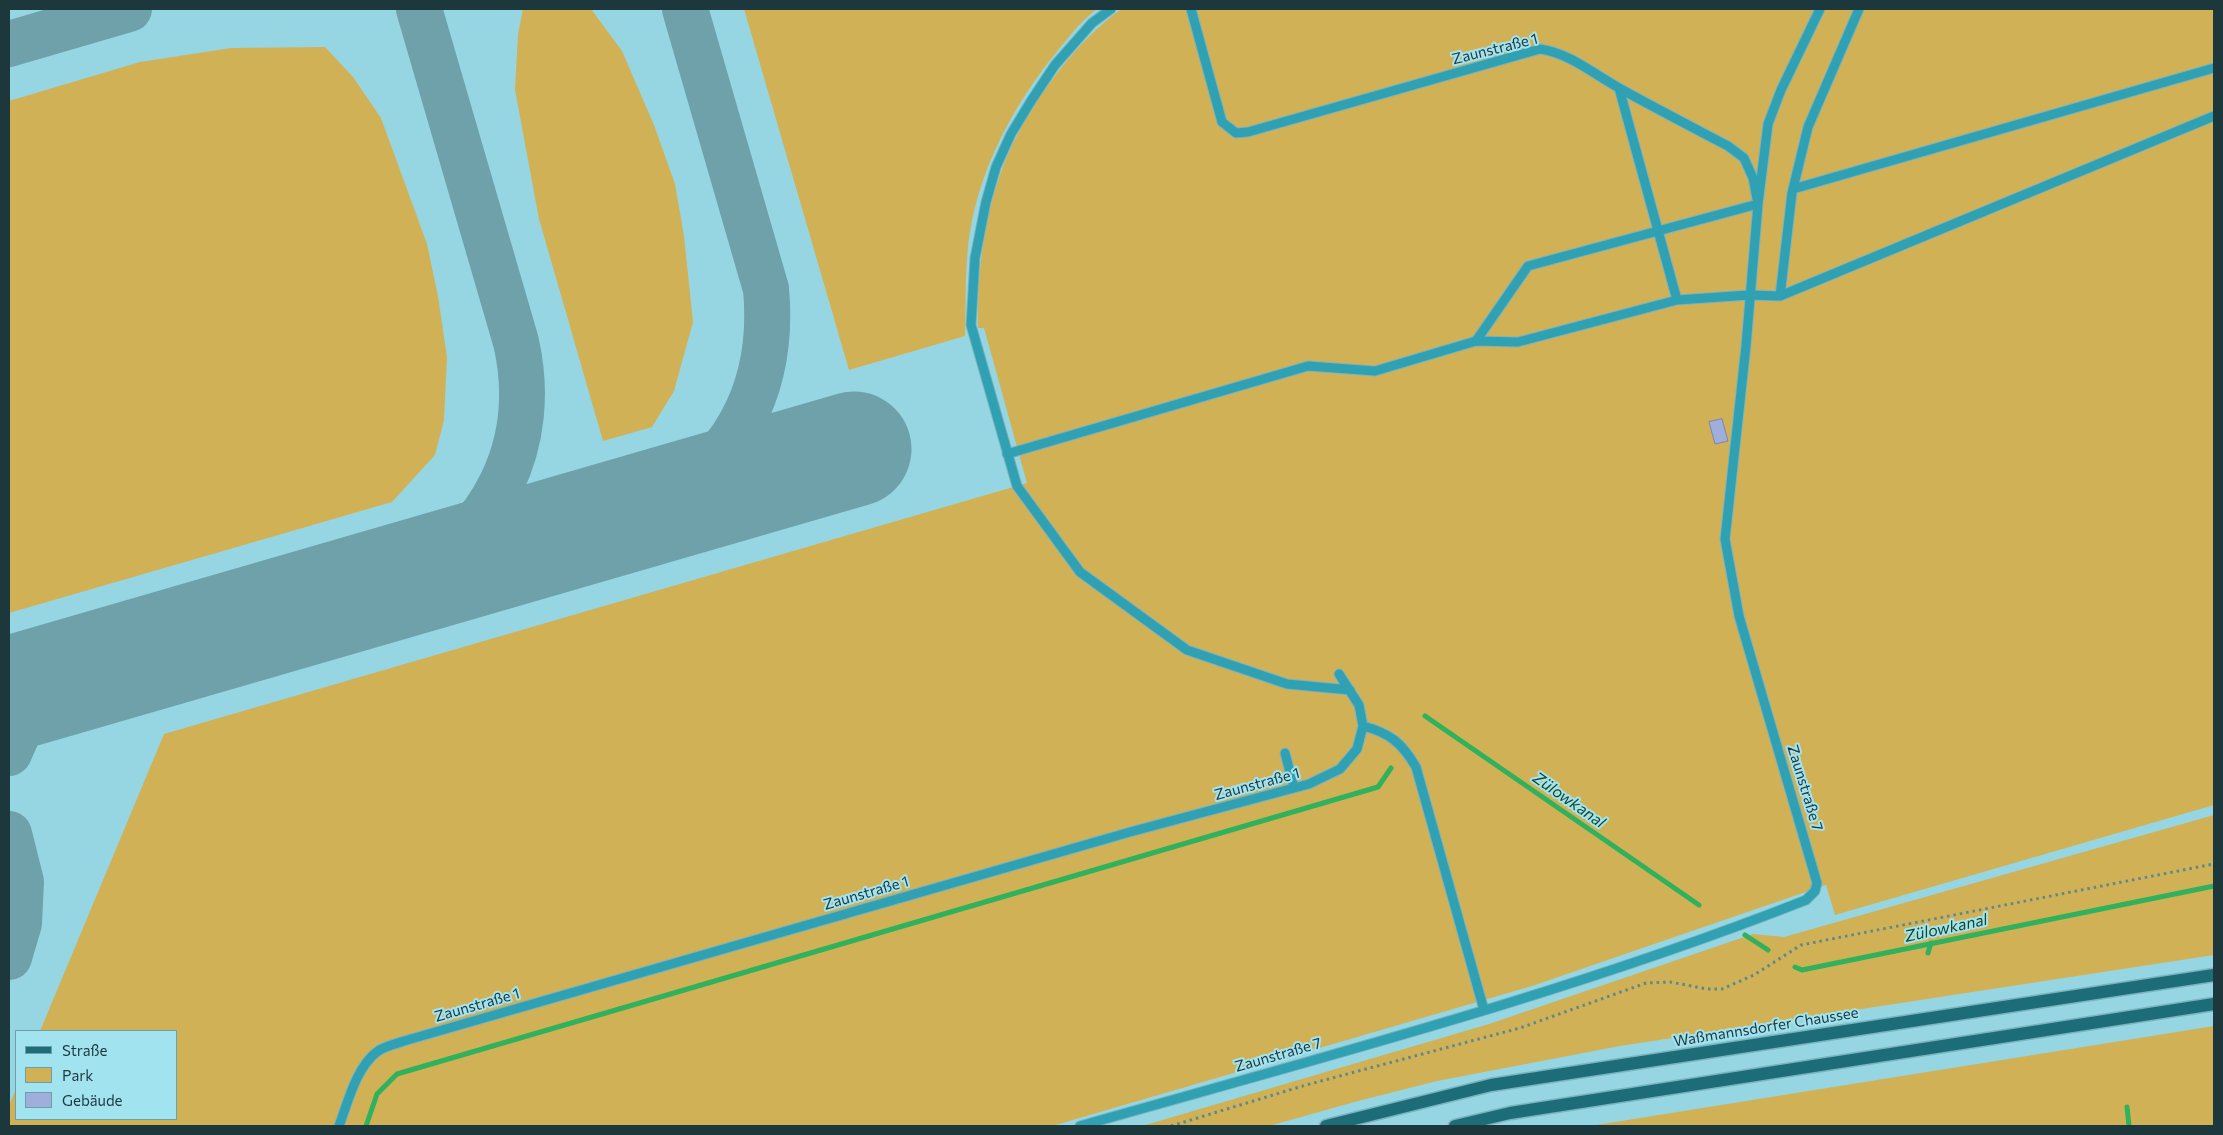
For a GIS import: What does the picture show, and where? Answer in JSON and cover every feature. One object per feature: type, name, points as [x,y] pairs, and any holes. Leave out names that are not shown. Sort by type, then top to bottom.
[{"type":"main road","name":"Waßmannsdorfer Chaussee","points":[[1326,1126],[1491,1085],[2214,975]]},
{"type":"main road","points":[[1455,1126],[1510,1113],[2214,1004]]},
{"type":"lane","points":[[1111,9],[1092,23],[1055,65],[1031,101],[1011,134],[996,167],[986,202],[975,258],[971,325],[1006,454],[1017,486],[1080,572],[1187,650],[1286,684],[1350,690]]},
{"type":"lane","name":"Zaunstraße 1","points":[[1191,9],[1222,122],[1236,133],[1248,132],[1540,49],[1553,51],[1567,57],[1619,88],[1728,146],[1744,158],[1753,178],[1758,204],[1746,346]]},
{"type":"lane","points":[[1476,341],[1528,266],[1758,204],[1768,124],[1781,90],[1820,9]]},
{"type":"lane","points":[[1780,296],[1792,189],[1808,127],[1859,9]]},
{"type":"lane","points":[[1792,189],[2214,68]]},
{"type":"lane","points":[[1619,88],[1677,300]]},
{"type":"lane","points":[[1006,454],[1308,366],[1375,371],[1476,341],[1518,342],[1677,300],[1749,295],[1780,296],[2214,116]]},
{"type":"lane","name":"Zaunstraße 7","points":[[1080,1126],[1484,1010],[1591,976],[1800,903],[1815,891],[1816,876],[1739,616],[1725,539],[1746,346]]},
{"type":"lane","name":"Zaunstraße 1","points":[[339,1126],[355,1084],[365,1066],[379,1051],[404,1041],[1130,832],[1310,784],[1340,769],[1357,749],[1363,726],[1360,705],[1339,674]]},
{"type":"lane","points":[[1363,726],[1385,732],[1408,752],[1416,767],[1484,1010]]},
{"type":"lane","points":[[1285,753],[1294,788]]},
{"type":"path","points":[[1171,1126],[1306,1085],[1520,1028],[1646,982],[1670,982],[1708,989],[1722,989],[1754,975],[1801,945],[2214,864]]},
{"type":"green space","points":[[523,9],[591,9],[622,51],[654,125],[675,184],[684,236],[693,322],[674,391],[652,427],[603,441],[539,219],[515,90],[518,34]]},
{"type":"green space","points":[[744,9],[1097,9],[1073,32],[1019,104],[983,179],[970,233],[966,269],[965,336],[849,370]]},
{"type":"green space","points":[[1121,9],[2214,9],[2214,805],[1835,915],[1826,885],[1532,986],[1052,1126],[9,1126],[9,1106],[15,1091],[15,1120],[178,1120],[178,1030],[40,1030],[164,734],[1027,483],[984,328],[978,328],[983,244],[991,203],[1013,143],[1038,100],[1053,79],[1103,23]]},
{"type":"green space","points":[[325,47],[353,77],[381,118],[427,244],[438,296],[447,357],[444,420],[435,455],[392,502],[9,613],[9,101],[140,62],[231,48]]},
{"type":"green space","points":[[2214,815],[2214,955],[1620,1046],[1437,1081],[1269,1126],[1142,1126],[1489,1024],[1753,934],[1784,937]]},
{"type":"green space","points":[[2214,1026],[2214,1126],[1590,1126]]},
{"type":"building","points":[[1722,419],[1728,441],[1715,444],[1709,422]]},
{"type":"waterway","name":"Zülowkanal","points":[[1425,716],[1699,905]]},
{"type":"waterway","points":[[366,1126],[377,1094],[397,1074],[1378,787],[1391,768]]},
{"type":"waterway","name":"Zülowkanal","points":[[1795,967],[1802,970],[2214,886]]},
{"type":"waterway","name":"Zülowkanal","points":[[1745,935],[1768,950]]},
{"type":"waterway","name":"Zülowkanal","points":[[1928,953],[1931,943]]},
{"type":"waterway","name":"Zülowkanal","points":[[2127,1107],[2129,1126]]},
{"type":"taxiway","points":[[9,44],[129,9]]},
{"type":"taxiway","points":[[399,581],[432,563],[461,540],[484,513],[502,483],[514,451],[521,416],[521,380],[516,342],[419,9]]},
{"type":"taxiway","points":[[641,511],[673,494],[701,473],[724,449],[742,422],[755,392],[763,359],[767,325],[766,289],[685,9]]},
{"type":"taxiway","points":[[9,753],[20,728],[42,702],[78,674]]},
{"type":"taxiway","points":[[9,834],[21,882],[19,923],[9,957]]},
{"type":"runway","points":[[9,694],[854,449]]}]
